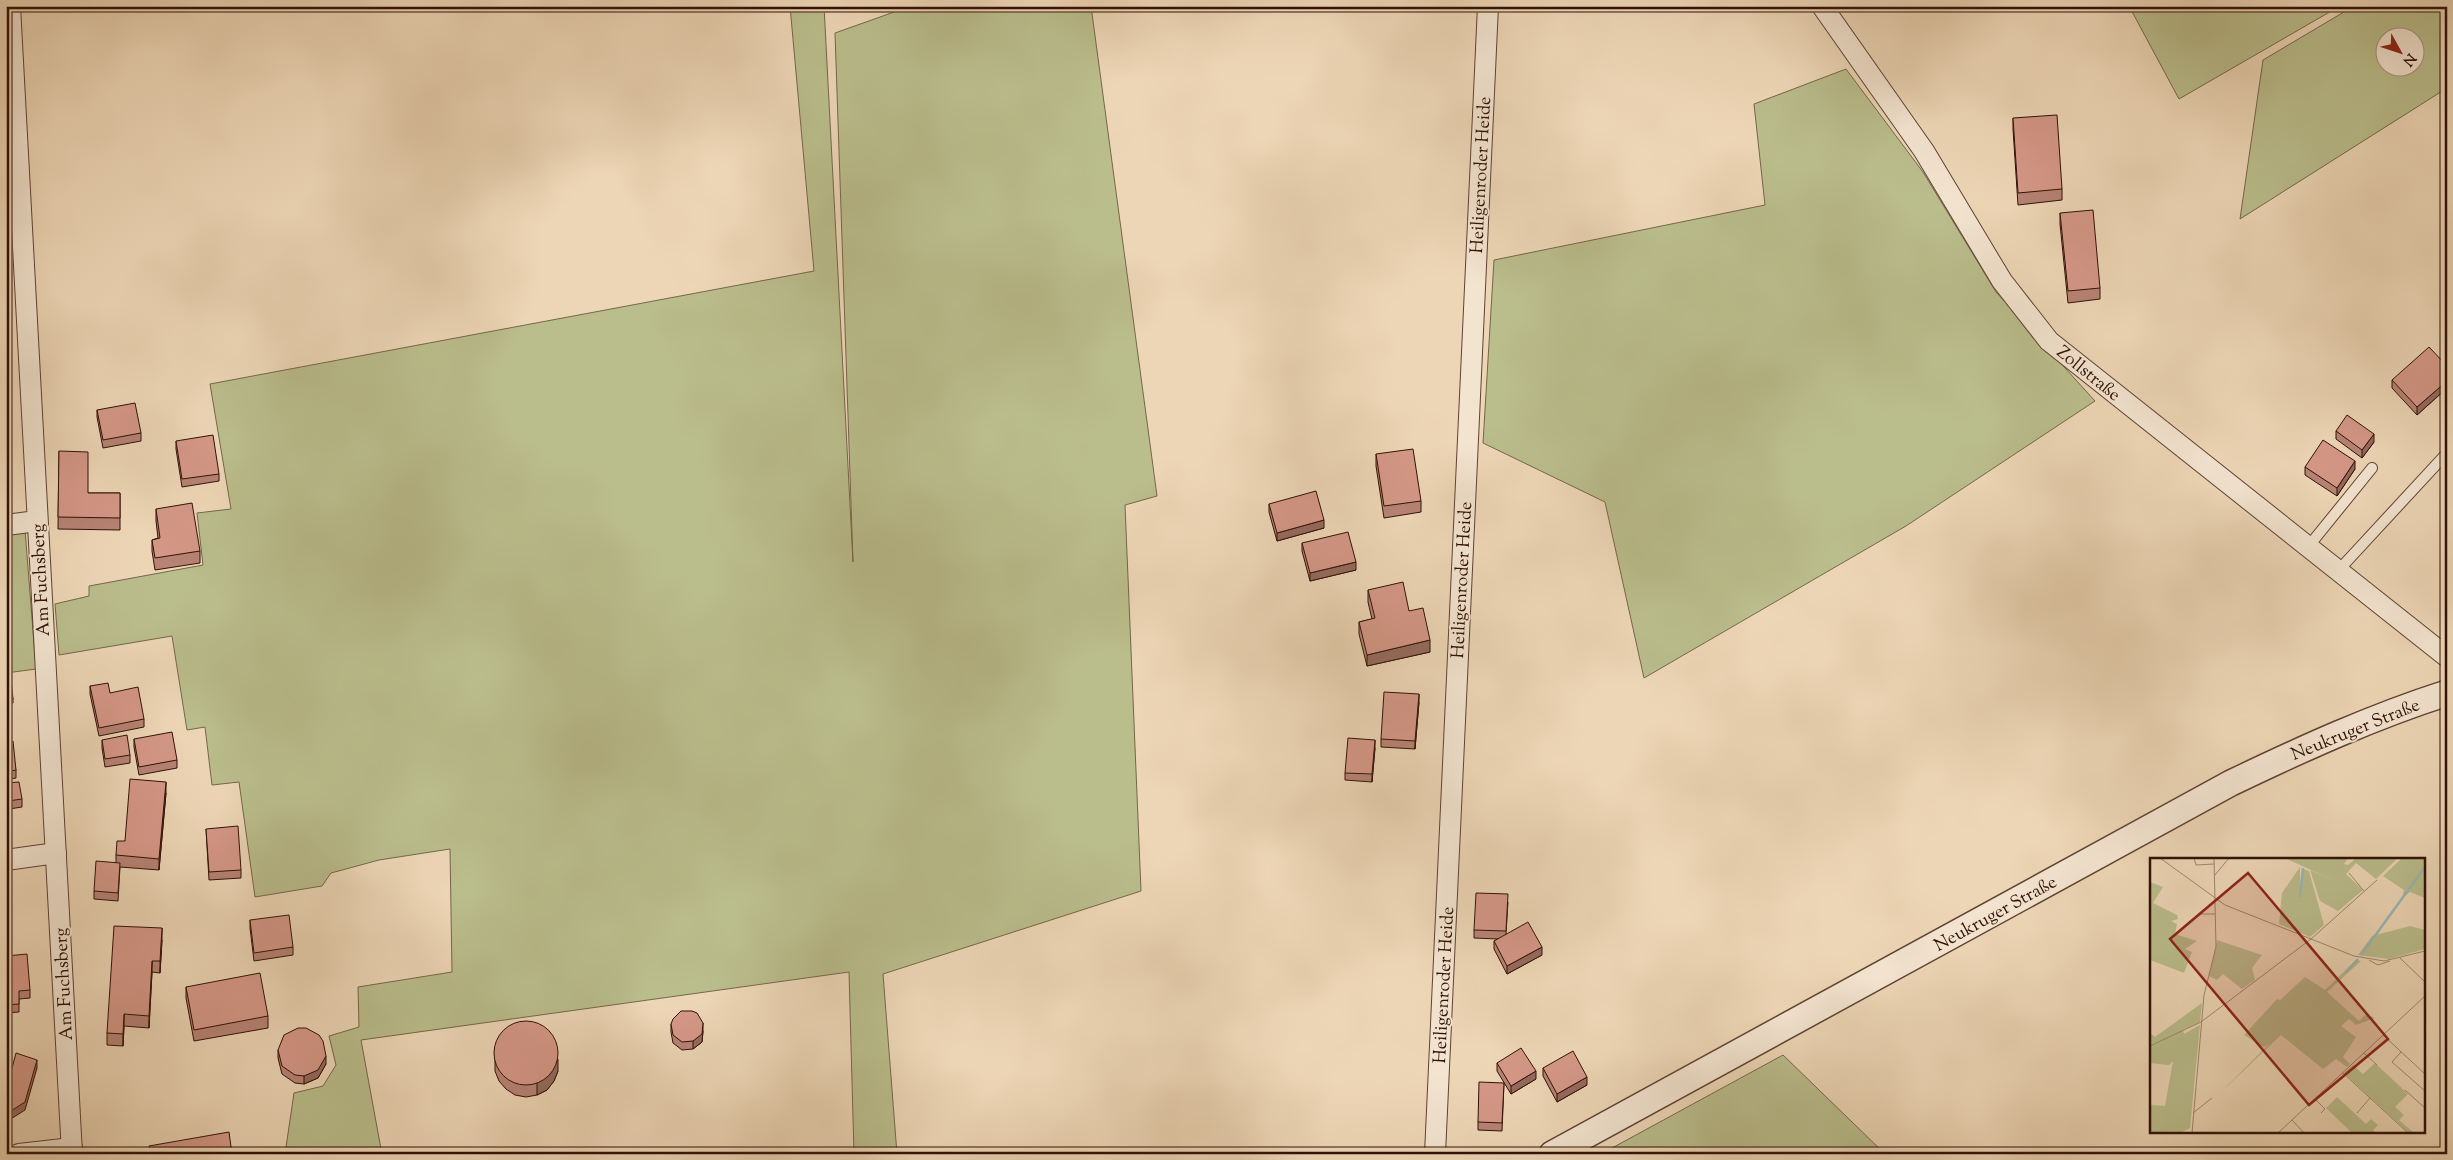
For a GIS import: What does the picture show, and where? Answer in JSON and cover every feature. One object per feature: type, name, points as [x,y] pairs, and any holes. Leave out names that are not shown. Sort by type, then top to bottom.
[{"type":"street","name":"Am Fuchsberg","points":[[10,6],[10,93],[37,521],[72,1151]]},
{"type":"street","name":"Heiligenroder Heide","points":[[1435,1154],[1488,6]]},
{"type":"street","name":"Zollstraße","points":[[1822,6],[1924,151],[2002,281],[2050,341],[2337,572],[2447,657]]},
{"type":"street","points":[[6,525],[37,521]]},
{"type":"street","name":"Neukruger Straße","points":[[1552,1154],[2232,783],[2348,729],[2403,707],[2447,693]]},
{"type":"street","points":[[6,860],[56,853]]},
{"type":"street","points":[[19,1154],[72,1151]]},
{"type":"lane","points":[[2337,572],[2447,453]]},
{"type":"lane","points":[[2308,547],[2372,468]]},
{"type":"green space","points":[[790,6],[824,6],[853,562],[835,33],[911,6],[1091,6],[1157,496],[1125,505],[1141,891],[883,974],[897,1154],[854,1154],[849,972],[361,1040],[381,1149],[378,1154],[285,1154],[294,1093],[323,1086],[336,1065],[329,1036],[359,1027],[358,987],[452,972],[450,849],[379,860],[331,873],[322,886],[255,897],[239,782],[212,785],[205,727],[187,730],[172,636],[59,655],[55,604],[89,596],[89,586],[203,565],[197,513],[231,509],[210,384],[814,271]]},
{"type":"green space","points":[[2129,6],[2340,6],[2179,99]]},
{"type":"green space","points":[[2354,6],[2447,6],[2447,88],[2240,219],[2263,60]]},
{"type":"green space","points":[[1846,69],[1923,172],[1996,292],[2095,401],[1906,526],[1644,678],[1605,502],[1483,443],[1494,260],[1765,205],[1754,104]]},
{"type":"green space","points":[[25,530],[36,669],[6,673],[6,533]]},
{"type":"green space","points":[[1783,1055],[1885,1154],[1601,1154]]},
{"type":"building","points":[[2057,115],[2062,189],[2018,193],[2013,118]]},
{"type":"building","points":[[2093,210],[2100,288],[2068,291],[2060,213]]},
{"type":"building","points":[[2429,347],[2447,366],[2447,381],[2417,407],[2392,380]]},
{"type":"building","points":[[135,403],[141,433],[103,440],[97,410]]},
{"type":"building","points":[[2347,415],[2374,434],[2362,450],[2336,431]]},
{"type":"building","points":[[213,435],[219,474],[182,479],[176,441]]},
{"type":"building","points":[[2323,440],[2355,461],[2337,488],[2305,467]]},
{"type":"building","points":[[1413,449],[1421,501],[1384,506],[1376,454]]},
{"type":"building","points":[[59,451],[88,452],[88,493],[120,493],[120,518],[58,517]]},
{"type":"building","points":[[1316,491],[1324,520],[1277,533],[1269,504]]},
{"type":"building","points":[[192,503],[200,551],[155,558],[152,540],[160,538],[156,509]]},
{"type":"building","points":[[1348,532],[1356,562],[1310,573],[1302,543]]},
{"type":"building","points":[[1403,582],[1409,611],[1423,608],[1430,640],[1367,655],[1359,622],[1375,618],[1368,590]]},
{"type":"building","points":[[11,680],[13,699],[6,700],[6,681]]},
{"type":"building","points":[[108,683],[110,693],[138,687],[144,719],[99,728],[90,686]]},
{"type":"building","points":[[1384,692],[1419,694],[1415,741],[1381,739]]},
{"type":"building","points":[[172,732],[177,760],[139,767],[134,739]]},
{"type":"building","points":[[127,735],[130,755],[105,759],[102,740]]},
{"type":"building","points":[[1348,738],[1375,740],[1372,774],[1345,773]]},
{"type":"building","points":[[13,741],[16,770],[6,772],[6,742]]},
{"type":"building","points":[[130,779],[166,782],[159,859],[116,855],[117,841],[125,841]]},
{"type":"building","points":[[19,782],[22,799],[8,801],[11,828],[6,829],[6,783]]},
{"type":"building","points":[[238,826],[241,870],[209,872],[206,829]]},
{"type":"building","points":[[96,861],[120,863],[118,893],[94,891]]},
{"type":"building","points":[[1476,893],[1508,894],[1506,931],[1474,930]]},
{"type":"building","points":[[289,915],[293,947],[254,953],[250,920]]},
{"type":"building","points":[[1528,922],[1542,947],[1507,966],[1494,941]]},
{"type":"building","points":[[114,926],[162,928],[160,961],[152,961],[149,1016],[124,1014],[123,1034],[107,1033]]},
{"type":"building","points":[[27,954],[30,990],[19,991],[19,1004],[6,1005],[6,956]]},
{"type":"building","points":[[260,973],[268,1016],[194,1030],[186,987]]},
{"type":"building","points":[[681,1011],[697,1013],[703,1023],[702,1034],[693,1041],[682,1042],[673,1035],[671,1024]]},
{"type":"building","points":[[526,1021],[544,1027],[552,1035],[558,1053],[552,1071],[544,1079],[526,1085],[508,1079],[500,1071],[494,1053],[500,1035],[508,1027]]},
{"type":"building","points":[[298,1028],[306,1028],[319,1035],[323,1041],[326,1056],[318,1070],[304,1076],[295,1075],[282,1066],[278,1050],[284,1035]]},
{"type":"building","points":[[1521,1048],[1536,1071],[1511,1086],[1497,1063]]},
{"type":"building","points":[[1573,1051],[1587,1077],[1557,1094],[1543,1068]]},
{"type":"building","points":[[16,1053],[37,1060],[25,1102],[6,1114],[6,1075],[11,1072]]},
{"type":"building","points":[[1479,1082],[1504,1083],[1502,1123],[1478,1122]]},
{"type":"building","points":[[229,1132],[232,1154],[151,1154],[149,1146]]}]
